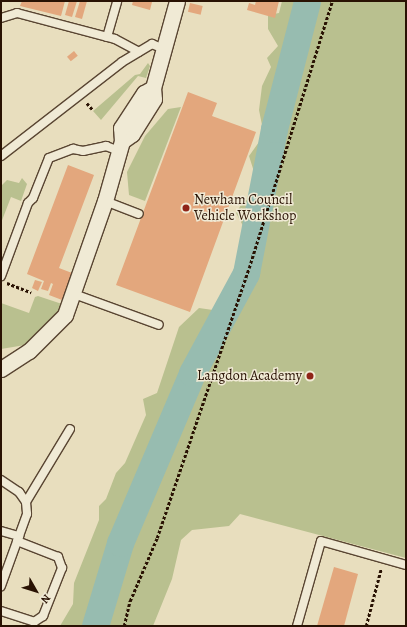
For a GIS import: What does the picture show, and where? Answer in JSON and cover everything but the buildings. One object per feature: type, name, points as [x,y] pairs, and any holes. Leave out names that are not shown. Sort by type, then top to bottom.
[{"type":"street","points":[[1,369],[29,351],[49,334],[65,315],[74,294],[105,201],[120,146],[121,128],[144,93],[153,88],[177,1]]},
{"type":"lane","points":[[107,37],[117,1]]},
{"type":"lane","points":[[1,18],[17,13],[107,37],[138,52]]},
{"type":"lane","points":[[1,156],[122,62],[152,44],[164,50]]},
{"type":"lane","points":[[1,276],[28,203],[33,198],[49,158],[73,149],[83,151],[106,146],[120,146]]},
{"type":"lane","points":[[105,201],[139,214]]},
{"type":"lane","points":[[74,294],[159,325]]},
{"type":"lane","points":[[26,502],[70,429]]},
{"type":"lane","points":[[1,480],[19,492],[26,502],[27,514],[1,586]]},
{"type":"lane","points":[[1,531],[58,557],[62,568],[43,616],[34,622],[1,611]]},
{"type":"lane","points":[[297,626],[321,541],[406,565]]},
{"type":"path","points":[[124,626],[130,601],[157,538],[249,268],[332,1]]},
{"type":"path","points":[[1,283],[31,292]]},
{"type":"path","points":[[366,626],[384,558]]},
{"type":"green space","name":"Langdon Academy","points":[[282,1],[406,1],[406,558],[240,514],[229,526],[192,530],[181,540],[172,579],[153,626],[60,626],[73,604],[74,583],[99,520],[99,506],[106,499],[116,473],[125,463],[146,415],[143,399],[157,393],[179,327],[199,308],[213,310],[231,283],[247,233],[236,213],[244,200],[253,201],[256,178],[249,156],[264,135],[259,110],[262,86],[271,67],[267,58],[278,46],[268,29],[268,15],[279,13]]},
{"type":"green space","points":[[148,63],[150,66],[146,78],[138,76],[101,120],[93,111],[135,75],[140,74]]},
{"type":"green space","points":[[181,107],[145,201],[129,195],[127,172],[145,136],[168,109]]},
{"type":"green space","points":[[22,178],[27,184],[21,201],[11,197],[1,223],[1,186],[7,180],[19,183]]},
{"type":"green space","points":[[38,296],[62,304],[57,314],[25,345],[1,349],[1,303],[29,313],[35,297]]},
{"type":"waterway","points":[[95,626],[120,543],[192,373],[246,273],[274,129],[307,1]]},
{"type":"place","name":"Newham Council Vehicle Workshop","points":[[186,208]]},
{"type":"place","name":"Langdon Academy","points":[[310,376]]}]
